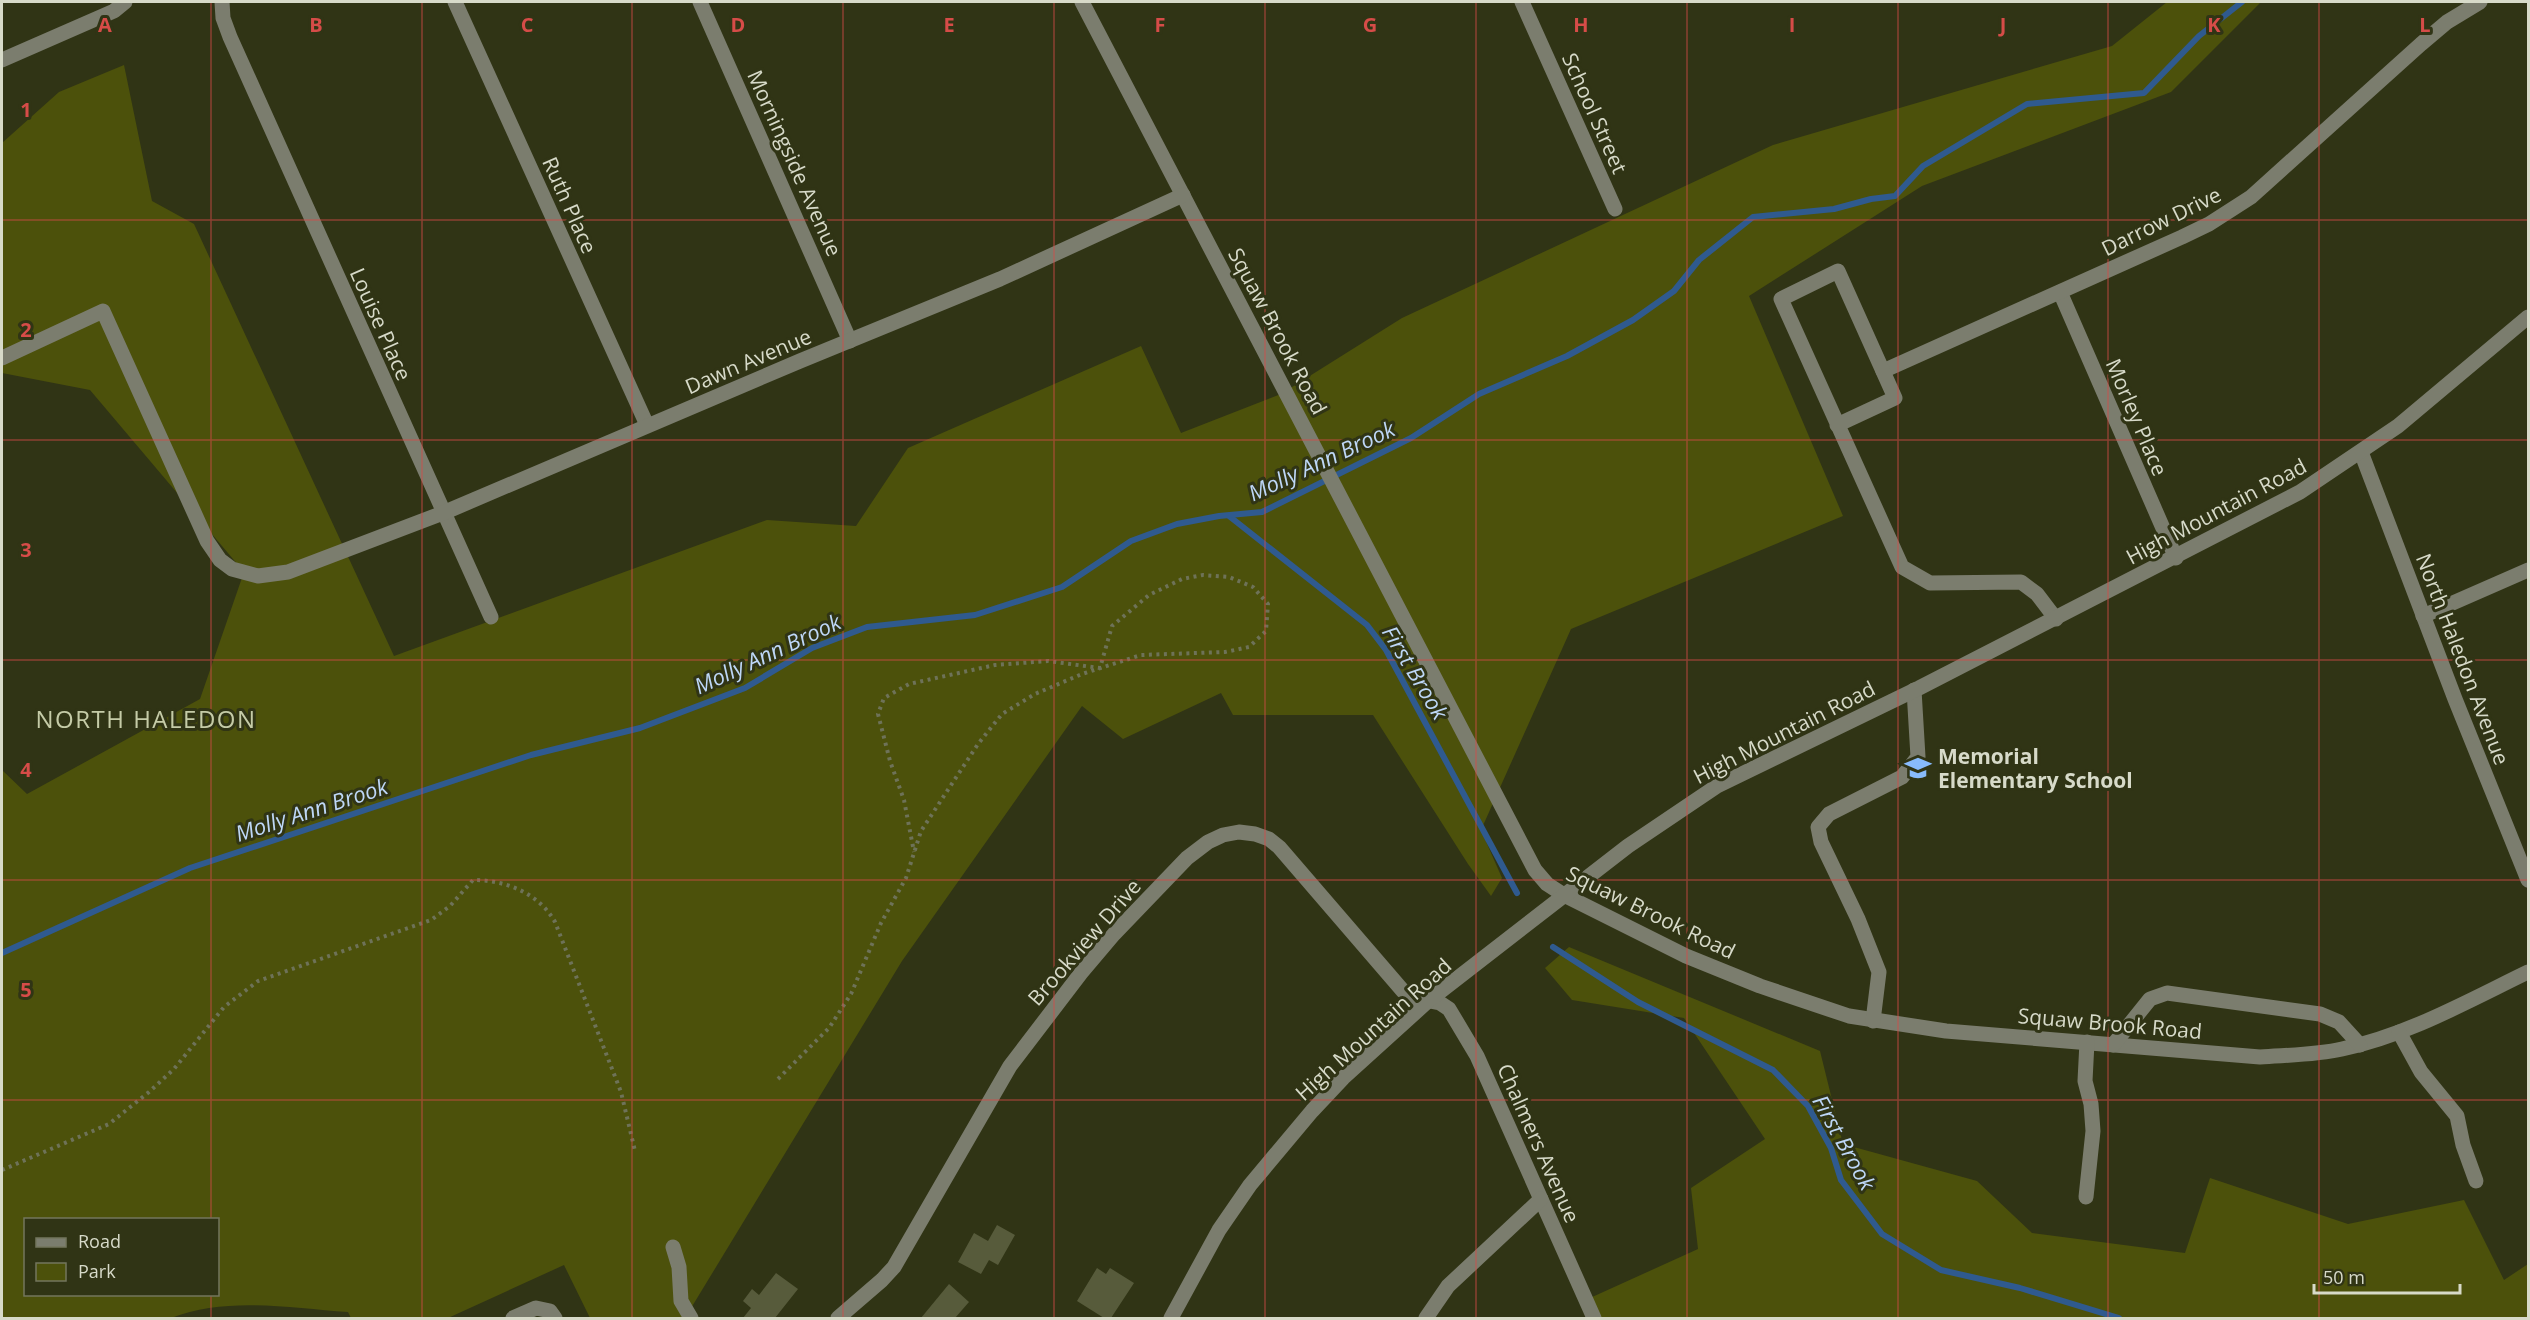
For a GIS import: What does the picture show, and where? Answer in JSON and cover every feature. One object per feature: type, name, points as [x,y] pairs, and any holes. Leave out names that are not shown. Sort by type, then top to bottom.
[{"type":"street","points":[[2,60],[114,11],[125,2]]},
{"type":"street","name":"Louise Place","points":[[222,2],[223,18],[235,48],[491,617]]},
{"type":"street","name":"Ruth Place","points":[[455,2],[647,425]]},
{"type":"street","name":"Morningside Avenue","points":[[700,2],[850,341]]},
{"type":"street","name":"Squaw Brook Road","points":[[1082,2],[1535,870],[1548,884],[1564,895],[1686,956],[1760,986],[1849,1016],[1946,1031],[2260,1057],[2311,1054],[2360,1045],[2399,1032],[2529,972]]},
{"type":"street","name":"School Street","points":[[1522,2],[1615,209]]},
{"type":"street","name":"Darrow Drive","points":[[1883,371],[2182,237],[2230,212],[2251,196],[2429,37],[2447,22],[2480,2]]},
{"type":"street","name":"Dawn Avenue","points":[[2,358],[103,311],[207,541],[220,560],[232,569],[258,576],[288,572],[443,513],[647,425],[1000,279],[1183,195]]},
{"type":"street","points":[[1837,426],[1895,398],[1838,272],[1781,299],[1837,426],[1902,567],[1930,583],[2021,582],[2037,594],[2056,619]]},
{"type":"street","name":"Morley Place","points":[[2060,292],[2176,558]]},
{"type":"street","name":"High Mountain Road","points":[[1171,1318],[1218,1230],[1283,1144],[1343,1078],[1428,1001],[1628,846],[1717,786],[2056,619],[2300,492],[2398,426],[2529,317]]},
{"type":"street","name":"North Haledon Avenue","points":[[2361,452],[2423,616],[2529,880]]},
{"type":"street","points":[[2423,616],[2529,570]]},
{"type":"street","points":[[1874,1021],[1879,972],[1858,919],[1821,842],[1818,827],[1829,814],[1902,777],[1918,756],[1914,690]]},
{"type":"street","name":"Brookview Drive","points":[[838,1318],[894,1267],[1010,1066],[1037,1029],[1114,934],[1187,858],[1208,842],[1223,835],[1239,832],[1269,839],[1279,847],[1402,991],[1414,998],[1428,1001]]},
{"type":"street","points":[[2114,1045],[2150,999],[2167,993],[2320,1014],[2339,1022],[2360,1045]]},
{"type":"street","name":"Chalmers Avenue","points":[[1428,1001],[1440,1004],[1449,1010],[1477,1056],[1594,1318]]},
{"type":"street","points":[[2399,1032],[2421,1072],[2457,1116],[2463,1145],[2476,1181]]},
{"type":"street","points":[[2085,1197],[2093,1131],[2091,1104],[2085,1082],[2087,1042]]},
{"type":"street","points":[[1426,1318],[1448,1286],[1541,1198]]},
{"type":"street","points":[[673,1247],[679,1267],[681,1301],[691,1318]]},
{"type":"street","points":[[513,1318],[536,1308],[550,1311],[555,1318]]},
{"type":"path","points":[[778,1079],[830,1028],[851,994],[881,923],[906,878],[921,831],[978,744],[1002,714],[1035,694],[1100,668],[1141,655],[1225,652],[1249,647],[1266,631],[1268,604],[1253,587],[1229,577],[1203,575],[1182,579],[1149,595],[1112,626],[1100,668]]},
{"type":"path","points":[[914,852],[904,800],[890,761],[878,714],[884,698],[909,684],[995,665],[1047,661],[1100,668]]},
{"type":"path","points":[[2,1170],[109,1124],[174,1069],[224,1007],[258,981],[431,920],[450,906],[473,880],[492,880],[525,892],[546,907],[555,922],[621,1092],[635,1151]]},
{"type":"green space","points":[[2167,2],[2261,2],[2171,92],[1922,186],[1749,296],[1843,516],[1571,629],[1481,830],[1502,878],[1491,896],[1373,715],[1233,715],[1221,693],[1123,739],[1082,706],[902,961],[685,1318],[590,1318],[564,1265],[448,1318],[351,1318],[348,1312],[281,1306],[236,1305],[192,1311],[171,1318],[2,1318],[2,770],[27,794],[200,699],[244,572],[90,390],[2,373],[2,143],[59,92],[124,65],[152,201],[194,224],[394,656],[767,520],[856,526],[908,448],[1141,346],[1181,433],[1281,394],[1402,318],[1773,145],[2112,46]]},
{"type":"green space","points":[[1569,947],[1820,1051],[1843,1144],[1977,1181],[2032,1233],[2185,1253],[2210,1178],[2348,1224],[2464,1200],[2504,1280],[2528,1264],[2528,1318],[1598,1318],[1590,1298],[1698,1249],[1691,1188],[1765,1139],[1684,1018],[1572,1000],[1545,968]]},
{"type":"building","points":[[997,1225],[1015,1235],[998,1265],[989,1260],[981,1274],[958,1262],[974,1233],[988,1241]]},
{"type":"building","points":[[1097,1268],[1106,1274],[1110,1268],[1134,1283],[1111,1318],[1104,1318],[1077,1301]]},
{"type":"building","points":[[776,1273],[798,1289],[775,1318],[743,1318],[751,1308],[743,1301],[752,1289],[759,1295]]},
{"type":"building","points":[[949,1284],[969,1302],[955,1318],[921,1318]]},
{"type":"waterway","name":"Molly Ann Brook","points":[[2,953],[190,868],[531,755],[640,728],[745,688],[812,648],[867,627],[975,615],[1062,587],[1131,541],[1177,524],[1219,516],[1262,512],[1411,438],[1479,394],[1567,356],[1633,320],[1674,291],[1699,260],[1753,217],[1834,209],[1871,199],[1895,196],[1923,166],[2027,104],[2144,93],[2199,36],[2242,2]]},
{"type":"waterway","name":"First Brook","points":[[1229,516],[1367,625],[1386,650],[1517,893]]},
{"type":"waterway","name":"First Brook","points":[[1553,947],[1638,1002],[1773,1070],[1808,1106],[1831,1148],[1841,1180],[1882,1234],[1941,1270],[2020,1288],[2119,1318]]},
{"type":"place","name":"Memorial Elementary School","points":[[1918,768]]},
{"type":"district","name":"NORTH HALEDON","points":[[146,718]]}]
